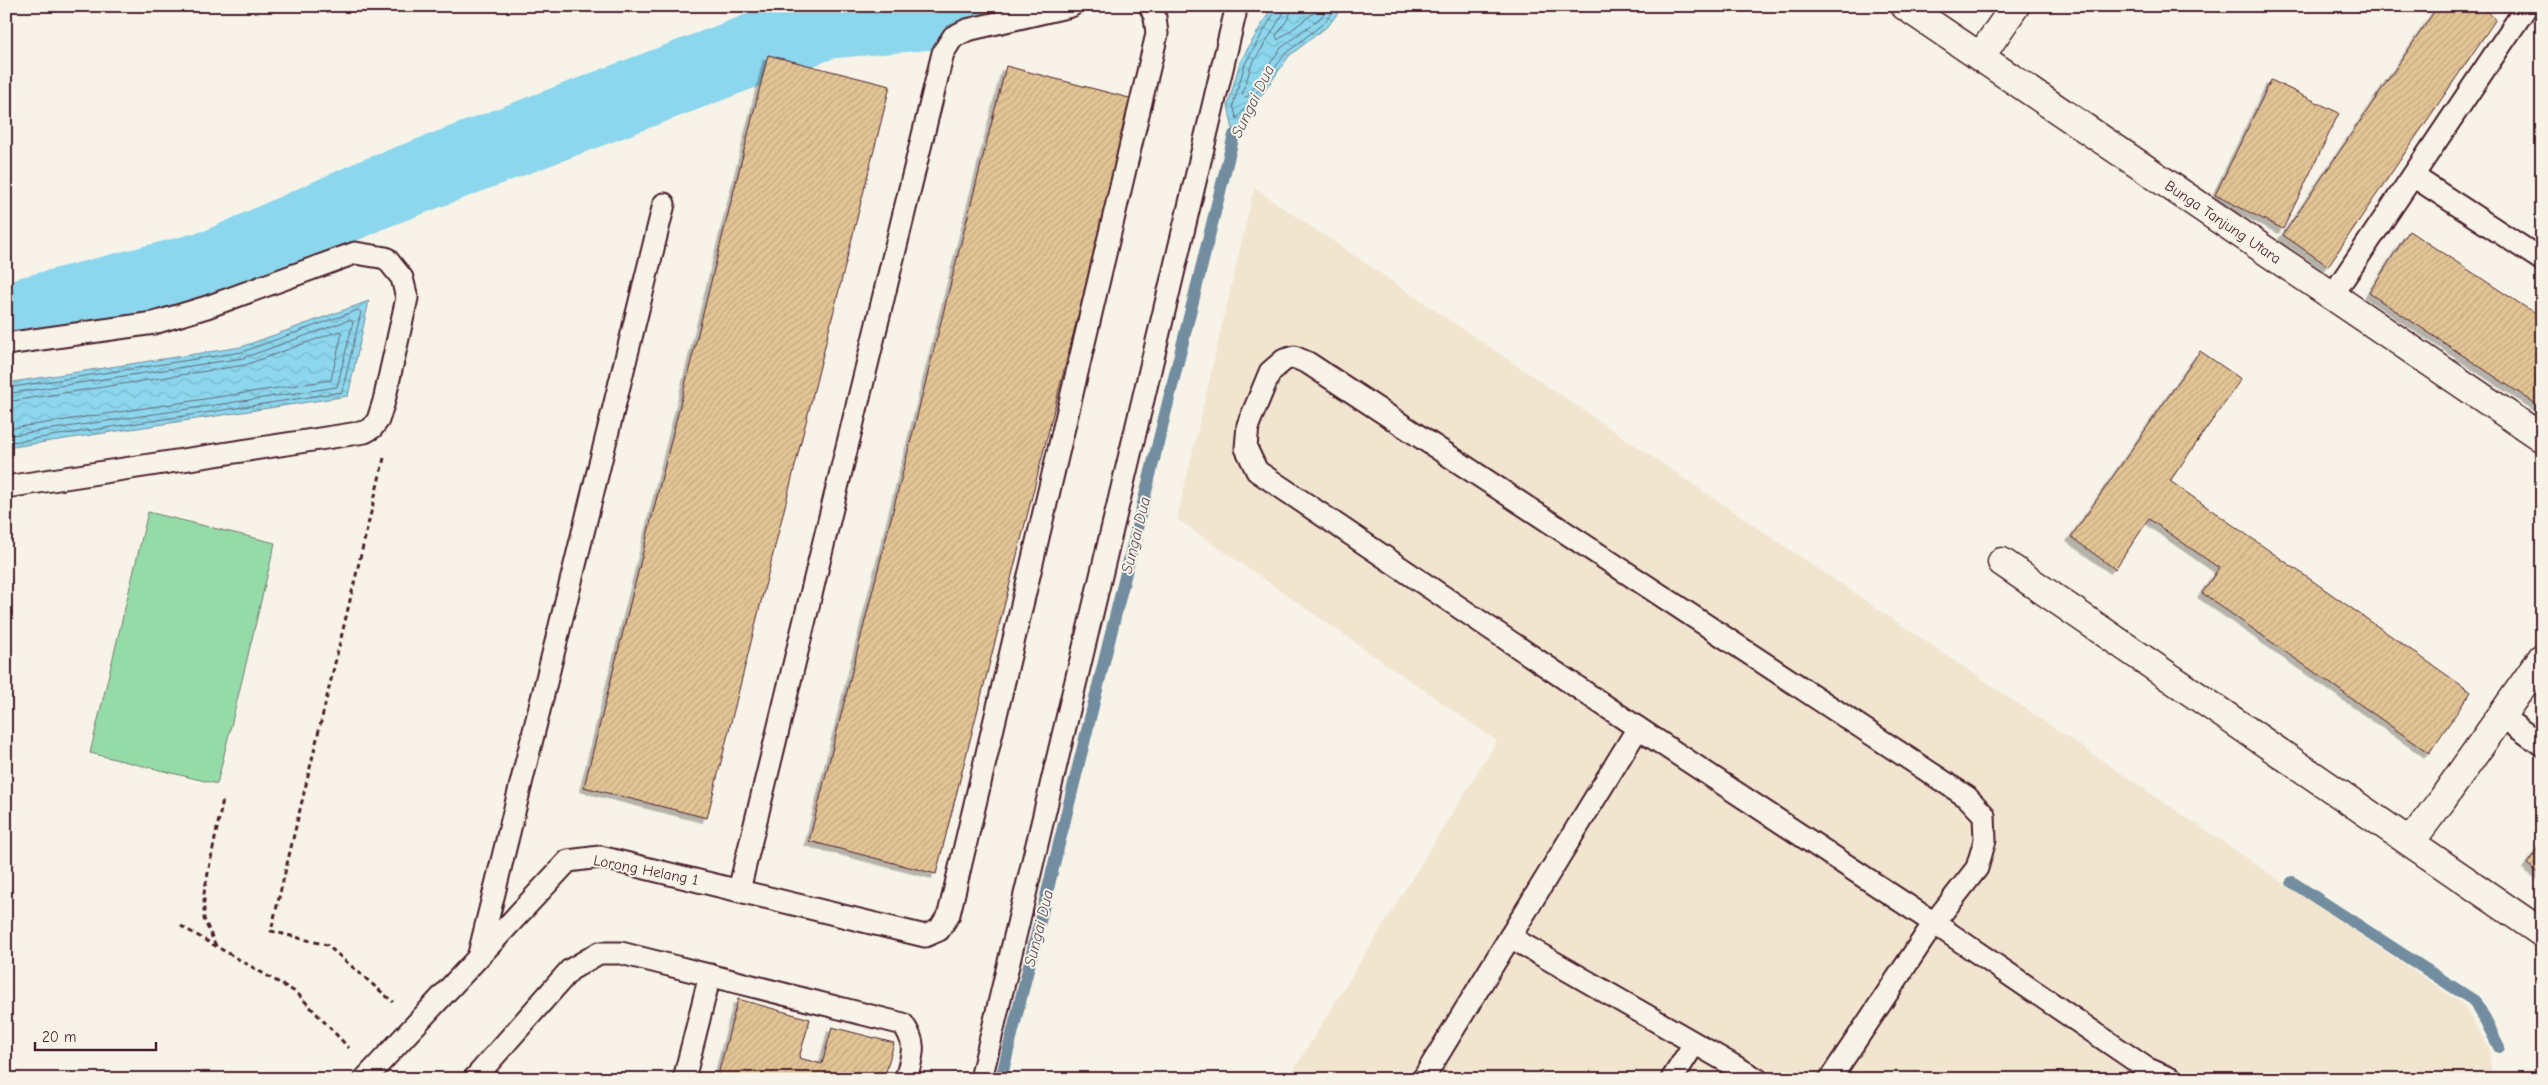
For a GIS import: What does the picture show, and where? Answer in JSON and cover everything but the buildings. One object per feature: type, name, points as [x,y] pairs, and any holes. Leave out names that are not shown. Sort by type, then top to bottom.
[{"type":"street","name":"Bunga Tanjung Utara","points":[[1905,6],[2542,438]]},
{"type":"street","points":[[1980,57],[2015,6]]},
{"type":"street","points":[[2002,562],[2411,841],[2542,933]]},
{"type":"street","points":[[2411,841],[2542,658]]},
{"type":"lane","points":[[739,890],[943,53],[954,38],[967,30],[1071,6]]},
{"type":"lane","name":"Lorong Helang 1","points":[[365,1079],[568,861],[600,857],[925,936],[939,930],[949,914],[1157,34],[1156,17],[1150,6]]},
{"type":"lane","points":[[2332,296],[2527,6]]},
{"type":"lane","points":[[981,1079],[1235,14]]},
{"type":"lane","points":[[2412,176],[2542,260]]},
{"type":"lane","points":[[478,956],[664,204]]},
{"type":"lane","points":[[6,344],[154,323],[207,308],[355,254],[386,258],[402,278],[406,298],[378,420],[372,428],[365,432],[6,487]]},
{"type":"lane","points":[[1830,1079],[1934,923],[1976,868],[1985,840],[1984,816],[1967,797],[1308,363],[1294,357],[1284,360],[1270,372],[1248,425],[1246,448],[1257,471],[1638,728],[1934,923],[2142,1075],[2171,1079]]},
{"type":"lane","points":[[2501,716],[2542,745]]},
{"type":"lane","points":[[1423,1079],[1638,728]]},
{"type":"lane","points":[[1510,937],[1757,1079]]},
{"type":"lane","points":[[474,1079],[570,970],[599,954],[621,953],[903,1024],[911,1035],[914,1047],[906,1079]]},
{"type":"lane","points":[[684,1079],[710,975]]},
{"type":"lane","points":[[1672,1079],[1694,1044]]},
{"type":"path","points":[[378,420],[387,438],[388,445],[271,931],[328,945],[417,1023]]},
{"type":"path","points":[[217,946],[204,919],[204,893],[223,799]]},
{"type":"path","points":[[181,926],[297,993],[334,1032]]},
{"type":"shaded area","points":[[1254,188],[2463,1004],[2489,1048],[2492,1079],[1288,1079],[1497,741],[1177,519]]},
{"type":"green space","points":[[148,512],[275,543],[217,784],[90,753]]},
{"type":"water","points":[[1275,6],[1343,6],[1329,25],[1289,56],[1234,135],[1228,105],[1240,62],[1269,12]]},
{"type":"water","points":[[369,301],[348,396],[6,448],[6,383],[241,347]]},
{"type":"waterway","points":[[6,318],[216,265],[371,195],[825,23],[928,14],[950,6]]},
{"type":"waterway","name":"Sungai Dua","points":[[1001,1079],[1234,135]]},
{"type":"waterway","points":[[2292,882],[2476,1002],[2499,1047]]}]
